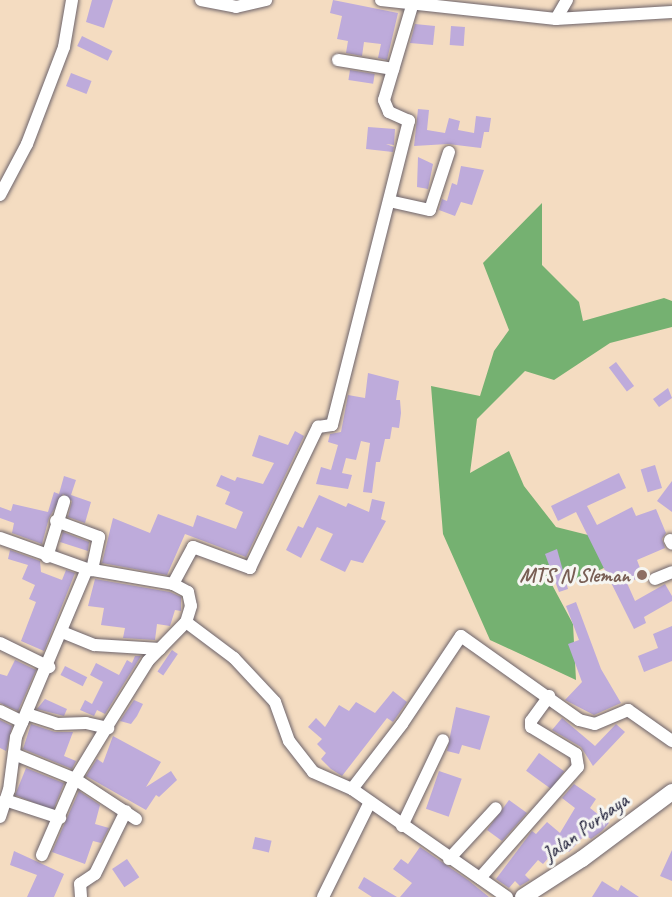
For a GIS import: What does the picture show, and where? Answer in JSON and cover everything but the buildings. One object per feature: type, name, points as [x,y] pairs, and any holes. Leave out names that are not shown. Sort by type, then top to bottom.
[{"type":"main road","name":"Jalan Purbaya","points":[[524,897],[672,792]]},
{"type":"street","points":[[0,195],[27,144],[64,47],[72,0]]},
{"type":"street","points":[[201,0],[236,7],[266,0]]},
{"type":"street","points":[[381,0],[412,6],[556,19],[672,12]]},
{"type":"street","points":[[556,19],[567,0]]},
{"type":"street","points":[[173,584],[193,547],[248,570],[261,552],[318,427],[332,425],[409,121],[385,106],[393,69],[412,6]]},
{"type":"street","points":[[338,60],[393,69]]},
{"type":"street","points":[[389,201],[430,210],[448,152]]},
{"type":"street","points":[[47,557],[56,521],[64,502]]},
{"type":"street","points":[[0,817],[14,754],[25,718],[90,570],[99,537],[56,521]]},
{"type":"street","points":[[0,538],[47,557],[90,570],[173,584],[191,597],[186,622],[148,661],[75,779],[42,855]]},
{"type":"street","points":[[655,579],[672,572]]},
{"type":"street","points":[[186,622],[234,658],[275,702],[289,741],[302,761],[313,772],[352,789],[449,859],[507,897]]},
{"type":"street","points":[[62,632],[95,645],[160,649]]},
{"type":"street","points":[[352,789],[402,724],[461,636],[549,696],[579,720],[591,724],[628,710],[672,741]]},
{"type":"street","points":[[0,643],[49,667]]},
{"type":"street","points":[[480,878],[578,767],[576,754],[531,727],[531,721],[549,696]]},
{"type":"street","points":[[0,711],[57,724],[86,723],[108,728]]},
{"type":"street","points":[[402,826],[442,740]]},
{"type":"street","points":[[14,754],[75,779],[136,819]]},
{"type":"street","points":[[5,800],[60,818]]},
{"type":"street","points":[[323,897],[370,802]]},
{"type":"street","points":[[449,859],[496,808]]},
{"type":"street","points":[[81,897],[80,884],[95,874],[126,811]]},
{"type":"green space","points":[[542,203],[542,265],[579,302],[583,321],[664,298],[672,301],[672,327],[610,343],[554,380],[525,371],[477,419],[470,473],[509,451],[524,486],[556,527],[588,535],[610,565],[577,581],[542,566],[573,624],[576,680],[490,640],[443,534],[431,386],[480,396],[494,351],[509,330],[483,263]]},
{"type":"place","name":"MTS N Sleman","points":[[642,575]]}]
